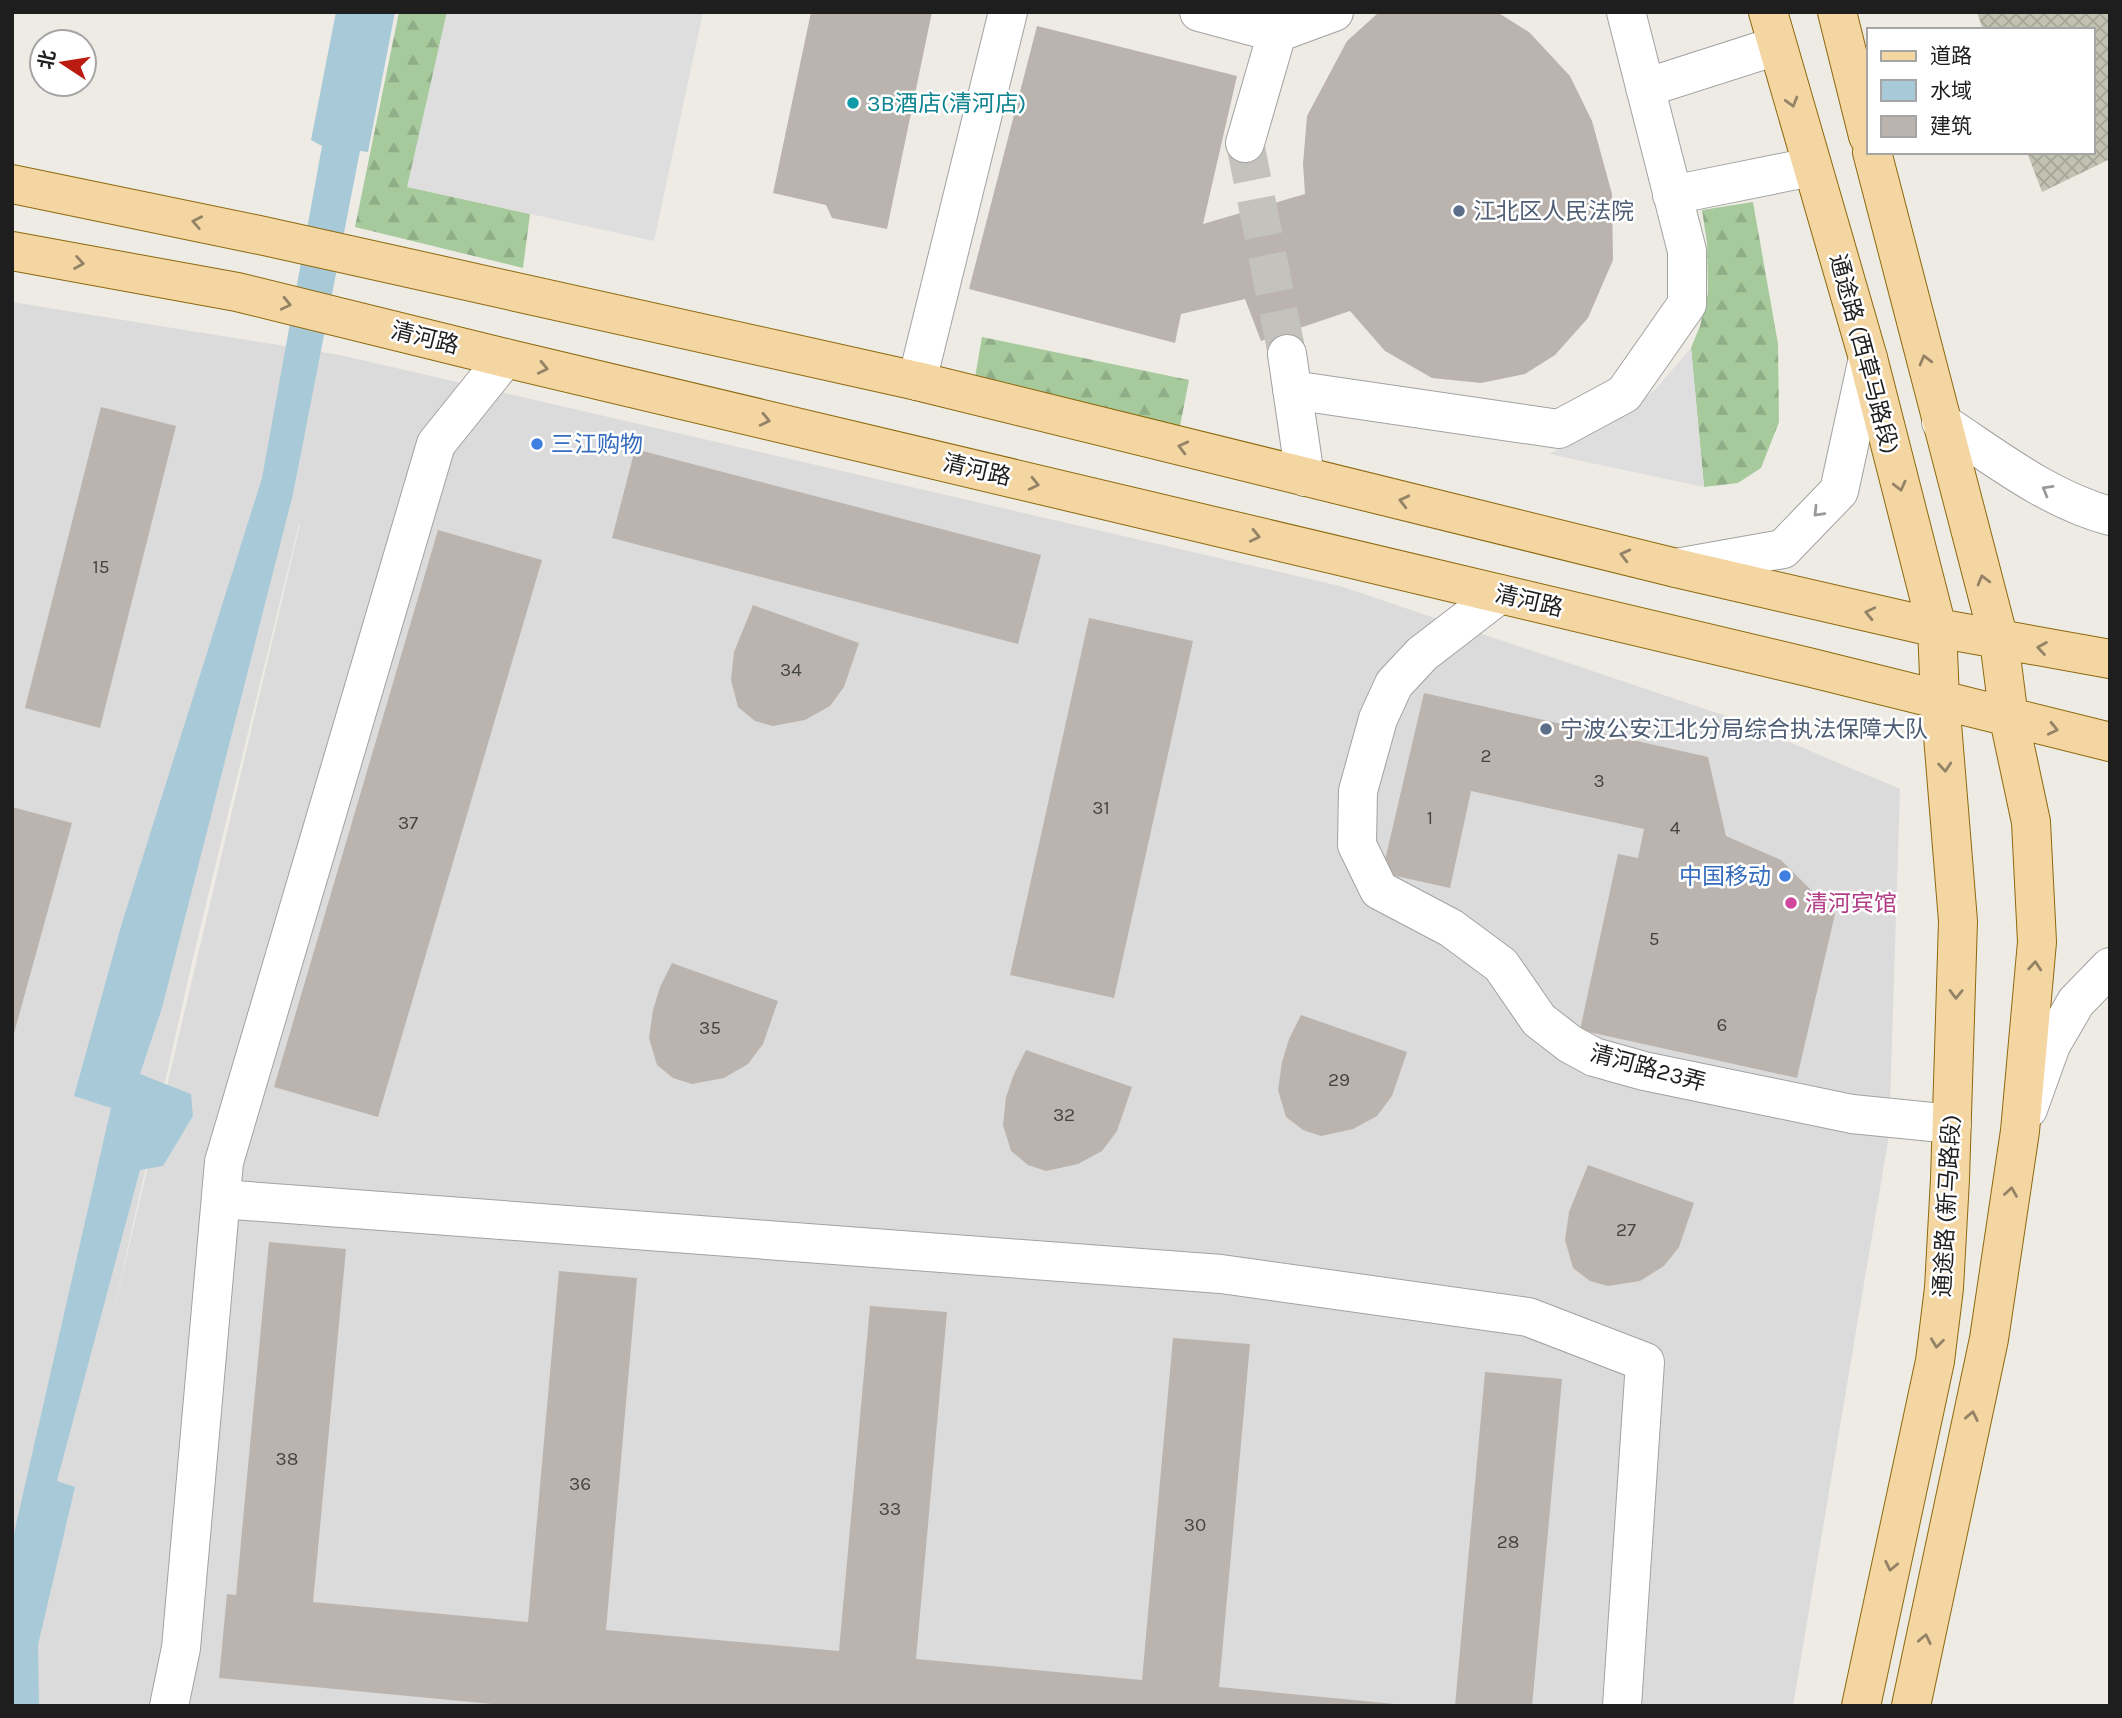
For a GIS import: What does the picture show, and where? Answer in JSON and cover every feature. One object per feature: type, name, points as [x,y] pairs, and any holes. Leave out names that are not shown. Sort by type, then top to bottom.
[{"type":"main road","points":[[1837,12],[1867,132]]},
{"type":"main road","name":"通途路 (西草马路段)","points":[[1772,29],[1868,358],[1937,628],[1940,699]]},
{"type":"main road","points":[[1873,154],[1998,640],[2009,719],[2031,822],[2037,942],[2020,1131],[1989,1339],[1911,1706]]},
{"type":"main road","points":[[12,184],[264,236],[917,381],[1676,568],[1937,628],[2110,659]]},
{"type":"main road","name":"清河路","points":[[12,251],[237,292],[2110,742]]},
{"type":"main road","name":"通途路 (新马路段)","points":[[1861,1706],[1935,1361],[1944,1289],[1958,920],[1940,699]]},
{"type":"street","points":[[917,381],[1008,12]]},
{"type":"street","points":[[1199,12],[1277,33],[1334,12]]},
{"type":"street","points":[[1305,477],[1289,372],[1559,429],[1624,394],[1687,304],[1687,251],[1626,12]]},
{"type":"street","points":[[1645,88],[1772,29]]},
{"type":"street","points":[[1245,144],[1277,33]]},
{"type":"street","points":[[1672,195],[1811,166]]},
{"type":"street","points":[[169,1706],[181,1648],[224,1162],[436,444],[505,358]]},
{"type":"street","points":[[1676,568],[1783,549],[1839,491],[1868,358]]},
{"type":"street","points":[[1941,422],[2069,503],[2110,516]]},
{"type":"street","name":"清河路23弄","points":[[1500,594],[1413,664],[1394,684],[1378,719],[1358,790],[1357,845],[1379,890],[1451,928],[1501,965],[1539,1020],[1570,1044],[1594,1057],[1644,1071],[1852,1114],[1952,1124]]},
{"type":"street","points":[[2020,1131],[2051,1045],[2076,1002],[2110,967]]},
{"type":"street","points":[[221,1199],[1221,1274],[1528,1317],[1645,1362],[1622,1706]]},
{"type":"shaded area","points":[[447,12],[703,12],[654,241],[407,187]]},
{"type":"shaded area","points":[[1977,12],[2110,12],[2110,159],[2042,192],[2028,154],[2094,154],[2094,28],[1982,28]]},
{"type":"shaded area","points":[[12,302],[340,355],[1340,586],[1735,719],[1900,789],[1889,1135],[1793,1706],[12,1706]],"holes":[[[300,524],[111,1322],[195,949]]]},
{"type":"shaded area","points":[[1691,348],[1704,487],[1549,454],[1607,426],[1654,391]]},
{"type":"green space","points":[[399,12],[447,12],[408,187],[530,214],[523,268],[355,227]]},
{"type":"green space","points":[[1753,202],[1778,344],[1779,422],[1761,468],[1738,483],[1704,487],[1691,348],[1700,326],[1708,293],[1707,243],[1702,210]]},
{"type":"green space","points":[[982,337],[1189,380],[1179,431],[974,383]]},
{"type":"water","points":[[336,12],[395,12],[368,152],[360,151],[293,494],[162,1008],[140,1074],[191,1094],[193,1116],[163,1166],[140,1170],[57,1481],[75,1487],[38,1645],[39,1706],[12,1706],[12,1542],[111,1108],[74,1096],[122,923],[262,478],[322,146],[311,140]]},
{"type":"building","name":"3B酒店(清河店)","points":[[811,12],[932,12],[887,229],[832,218],[826,205],[773,193]]},
{"type":"building","points":[[1497,12],[1529,32],[1570,76],[1592,121],[1612,194],[1613,260],[1588,318],[1555,355],[1525,374],[1481,383],[1432,378],[1385,351],[1350,311],[1261,341],[1245,299],[1181,314],[1175,343],[969,289],[1037,26],[1237,76],[1203,224],[1305,194],[1303,164],[1307,116],[1347,41],[1377,14]]},
{"type":"building","points":[[101,407],[176,426],[100,728],[25,708]]},
{"type":"building","points":[[635,449],[1041,555],[1018,644],[612,538]]},
{"type":"building","points":[[438,530],[542,560],[378,1117],[274,1087]]},
{"type":"building","points":[[753,605],[859,643],[844,687],[830,706],[805,720],[773,726],[755,721],[738,707],[731,680],[734,652]]},
{"type":"building","points":[[1089,618],[1193,641],[1114,998],[1010,975]]},
{"type":"building","points":[[1424,693],[1708,757],[1726,836],[1781,860],[1835,914],[1797,1078],[1580,1030],[1618,854],[1638,858],[1644,829],[1471,791],[1450,888],[1382,873]]},
{"type":"building","points":[[12,807],[72,823],[13,1037],[12,1036]]},
{"type":"building","points":[[672,963],[778,1001],[763,1044],[748,1064],[724,1078],[692,1084],[673,1078],[657,1065],[649,1038],[653,1010],[660,987]]},
{"type":"building","points":[[1301,1015],[1407,1052],[1392,1096],[1377,1116],[1353,1129],[1321,1136],[1303,1130],[1286,1117],[1278,1090],[1282,1062],[1289,1039]]},
{"type":"building","points":[[1026,1050],[1132,1087],[1117,1131],[1102,1151],[1078,1164],[1046,1171],[1028,1165],[1011,1151],[1003,1125],[1006,1097]]},
{"type":"building","points":[[1588,1165],[1694,1203],[1679,1247],[1664,1266],[1640,1281],[1608,1286],[1590,1281],[1573,1268],[1565,1240],[1569,1212]]},
{"type":"building","points":[[269,1242],[346,1249],[313,1602],[528,1622],[559,1271],[637,1278],[606,1630],[839,1651],[870,1306],[947,1312],[916,1659],[1142,1680],[1173,1338],[1250,1344],[1219,1687],[1395,1706],[512,1706],[219,1678],[227,1594],[236,1595]]},
{"type":"building","points":[[1485,1372],[1562,1379],[1532,1706],[1455,1706]]},
{"type":"tunnel","points":[[1245,143],[1287,354]]},
{"type":"place","name":"3B酒店(清河店)","points":[[853,103]]},
{"type":"place","name":"江北区人民法院","points":[[1459,211]]},
{"type":"place","name":"三江购物","points":[[537,444]]},
{"type":"place","name":"宁波公安江北分局综合执法保障大队","points":[[1546,729]]},
{"type":"place","name":"中国移动","points":[[1785,876]]},
{"type":"place","name":"清河宾馆","points":[[1791,903]]}]
